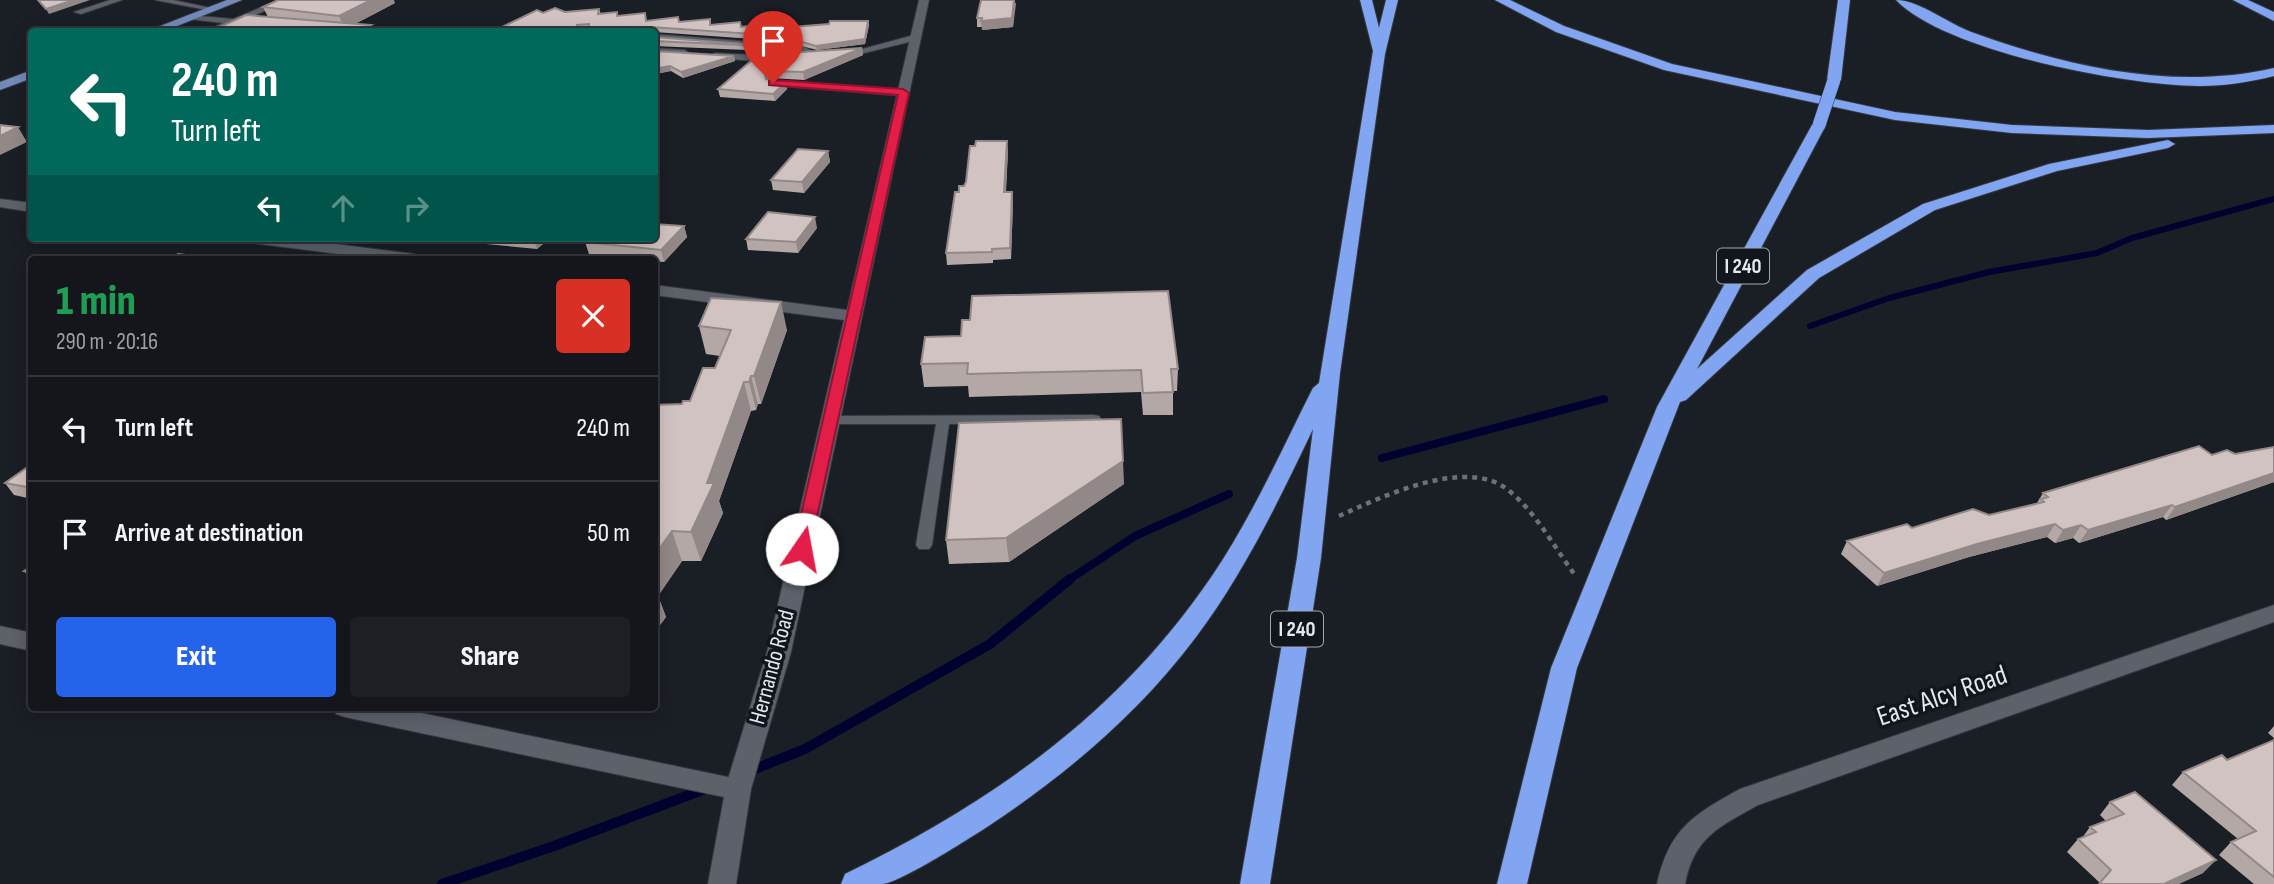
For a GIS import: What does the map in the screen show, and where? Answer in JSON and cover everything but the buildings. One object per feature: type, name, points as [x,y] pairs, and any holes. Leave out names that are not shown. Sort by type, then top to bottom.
[{"type":"highway","points":[[1366,0],[1379,54]]},
{"type":"highway","points":[[1379,54],[1392,0]]},
{"type":"highway","points":[[1501,0],[1560,29],[1669,67],[1895,116],[2012,129],[2148,134],[2274,130]]},
{"type":"highway","name":"I 240","points":[[1512,884],[1564,668],[1667,407],[1819,125],[1834,80],[1844,0]]},
{"type":"highway","points":[[1902,0],[1919,14],[1972,37],[2040,59],[2118,74],[2196,82],[2253,77],[2274,72]]},
{"type":"highway","points":[[2239,0],[2274,17]]},
{"type":"highway","name":"I 240","points":[[1255,884],[1313,528],[1329,373],[1379,54]]},
{"type":"highway","points":[[1667,407],[1813,274],[1929,207],[2054,167],[2165,144],[2274,130]]},
{"type":"highway","points":[[856,884],[891,868],[1011,797],[1065,757],[1152,672],[1191,625],[1221,581],[1287,461],[1329,373]]},
{"type":"main road","points":[[161,28],[237,0]]},
{"type":"main road","points":[[3,83],[28,75]]},
{"type":"street","name":"Hernando Road","points":[[722,884],[738,789],[779,652],[924,0]]},
{"type":"street","points":[[0,203],[28,207]]},
{"type":"street","points":[[284,242],[391,256]]},
{"type":"street","points":[[658,291],[853,316]]},
{"type":"street","name":"East Alcy Road","points":[[1671,884],[1674,861],[1696,827],[1749,797],[2274,613]]},
{"type":"street","points":[[0,635],[28,641]]},
{"type":"street","points":[[364,711],[738,789]]},
{"type":"lane","points":[[78,12],[118,0]]},
{"type":"lane","points":[[159,0],[212,9]]},
{"type":"lane","points":[[218,28],[286,0]]},
{"type":"lane","points":[[189,18],[261,24]]},
{"type":"lane","points":[[658,36],[802,49],[821,57]]},
{"type":"lane","points":[[790,59],[850,54],[915,38]]},
{"type":"lane","points":[[658,51],[696,54]]},
{"type":"lane","points":[[707,55],[778,59]]},
{"type":"lane","points":[[773,83],[903,93]]},
{"type":"lane","points":[[830,420],[1094,419]]},
{"type":"lane","points":[[924,545],[943,421]]},
{"type":"path","points":[[1313,528],[1375,500],[1457,476],[1477,474],[1500,483],[1523,503],[1592,598]]},
{"type":"waterway","points":[[1810,326],[1889,298],[1989,272],[2097,253],[2132,238],[2274,199]]},
{"type":"waterway","points":[[1382,458],[1604,399]]},
{"type":"waterway","points":[[1070,579],[1135,536],[1229,494]]},
{"type":"waterway","points":[[750,771],[805,749],[990,644],[1070,579]]},
{"type":"waterway","points":[[442,884],[554,846],[705,789]]},
{"type":"route","points":[[773,83],[903,93],[802,549]]}]
